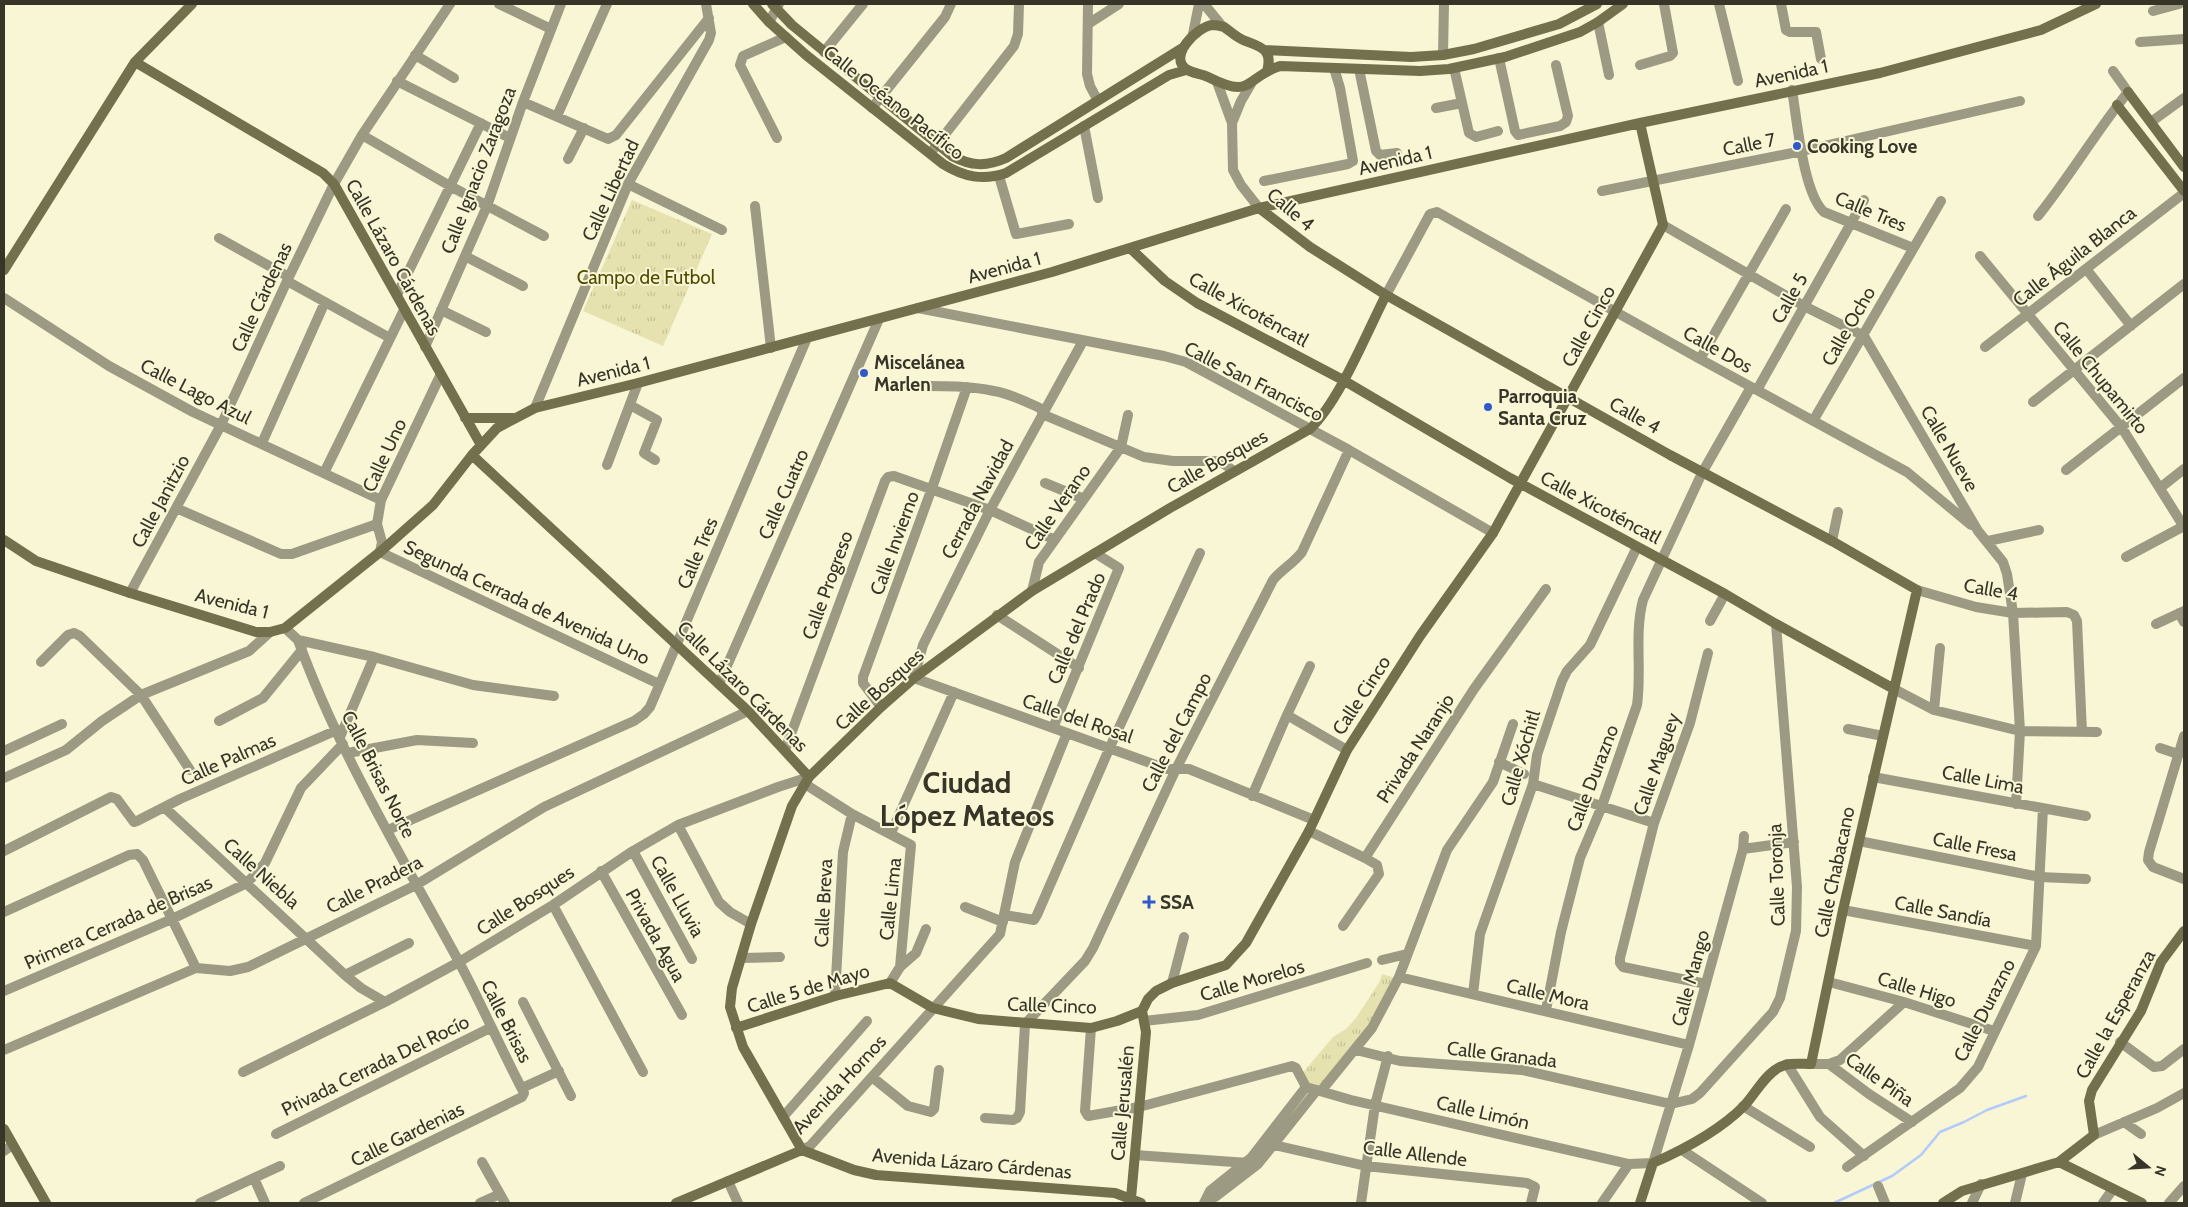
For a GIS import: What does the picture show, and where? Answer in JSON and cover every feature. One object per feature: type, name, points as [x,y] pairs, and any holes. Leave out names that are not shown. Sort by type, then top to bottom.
[{"type":"street","points":[[4,270],[135,62],[192,4]]},
{"type":"street","name":"Calle Cárdenas","points":[[221,425],[334,184],[397,80],[450,4]]},
{"type":"street","points":[[499,4],[551,30]]},
{"type":"street","name":"Calle Ignacio Zaragoza","points":[[425,348],[465,256],[489,207],[510,138],[561,4]]},
{"type":"street","points":[[557,116],[607,4]]},
{"type":"street","points":[[523,102],[608,139],[616,135],[709,18],[706,4]]},
{"type":"street","name":"Calle Océano Pacífico","points":[[753,4],[786,37],[872,108],[930,154],[956,172],[968,177],[999,176],[1168,75],[1186,70]]},
{"type":"street","points":[[824,52],[863,4]]},
{"type":"street","points":[[872,108],[945,17],[951,4]]},
{"type":"street","points":[[930,154],[1014,46],[1018,34],[1019,4]]},
{"type":"street","points":[[1088,4],[1087,74],[1090,86],[1097,99]]},
{"type":"street","points":[[1088,24],[1119,4]]},
{"type":"street","points":[[1193,34],[1199,4]]},
{"type":"street","points":[[1204,4],[1222,26],[1241,39],[1265,50],[1411,57],[1443,55],[1474,49],[1559,24],[1597,4]]},
{"type":"street","points":[[1443,55],[1444,4]]},
{"type":"street","points":[[1222,26],[1204,27],[1193,34],[1184,47],[1181,59],[1186,70],[1207,76],[1228,87],[1240,87],[1251,84],[1266,71],[1280,66],[1420,71],[1454,68],[1499,58],[1565,37],[1598,22],[1624,4]]},
{"type":"street","points":[[1640,65],[1670,56],[1673,53],[1664,4]]},
{"type":"street","points":[[1719,4],[1738,81]]},
{"type":"street","points":[[1781,4],[1786,30],[1790,32],[1816,32],[1821,59]]},
{"type":"street","name":"Avenida 1","points":[[4,540],[36,562],[256,632],[270,632],[285,628],[380,552],[433,505],[472,455],[497,428],[535,408],[638,383],[1052,272],[1259,208],[1640,123],[1880,73],[2041,30],[2096,4]]},
{"type":"street","points":[[2153,11],[2179,4]]},
{"type":"street","points":[[769,22],[775,5]]},
{"type":"street","name":"Calle Océano Pacífico","points":[[775,5],[792,25],[938,145],[952,156],[977,165],[993,164],[1184,47]]},
{"type":"street","name":"Calle Libertad","points":[[535,408],[628,184],[709,40],[711,33],[709,18]]},
{"type":"street","points":[[1598,22],[1609,74]]},
{"type":"street","points":[[1559,24],[1565,37]]},
{"type":"street","points":[[777,138],[740,66],[743,56],[786,37]]},
{"type":"street","points":[[2140,42],[2184,39]]},
{"type":"street","points":[[1265,50],[1269,58],[1266,71]]},
{"type":"street","points":[[415,55],[454,78]]},
{"type":"street","points":[[1499,58],[1515,131],[1518,135],[1560,126],[1566,122],[1568,116],[1556,65]]},
{"type":"street","name":"Calle Lázaro Cárdenas","points":[[135,62],[323,173],[334,184],[397,295],[440,376],[481,445]]},
{"type":"street","points":[[1264,181],[1348,164],[1353,161],[1340,88],[1334,68]]},
{"type":"street","points":[[1454,68],[1469,133],[1476,137],[1498,131]]},
{"type":"street","points":[[1359,69],[1376,151],[1380,155],[1385,156],[1396,153]]},
{"type":"street","points":[[2113,71],[2184,167]]},
{"type":"street","points":[[397,80],[510,138]]},
{"type":"street","name":"Calle 4","points":[[1217,82],[1232,123],[1234,170],[1241,185],[1259,208],[1310,247],[1386,295],[1567,398],[1917,590],[1976,607],[2014,613],[2067,612],[2074,616],[2077,621],[2082,732]]},
{"type":"street","name":"Calle 4","points":[[1232,123],[1251,84]]},
{"type":"street","points":[[1792,90],[1802,151]]},
{"type":"street","points":[[2038,216],[2066,180],[2098,130],[2128,92]]},
{"type":"street","points":[[2151,122],[2184,98]]},
{"type":"street","name":"Calle 7","points":[[1602,191],[1802,151],[2020,101]]},
{"type":"street","points":[[1436,108],[1462,103]]},
{"type":"street","points":[[2118,105],[2184,192]]},
{"type":"street","points":[[1066,120],[1074,132]]},
{"type":"street","points":[[397,295],[481,123]]},
{"type":"street","points":[[1640,123],[1663,225],[1804,306],[1864,336]]},
{"type":"street","points":[[1084,126],[1098,198]]},
{"type":"street","points":[[568,159],[584,128]]},
{"type":"street","points":[[362,135],[450,186],[544,236]]},
{"type":"street","name":"Calle Tres","points":[[1802,151],[1813,198],[1817,206],[1824,212],[1913,248]]},
{"type":"street","points":[[999,176],[1016,234],[1069,224]]},
{"type":"street","points":[[628,184],[722,230]]},
{"type":"street","name":"Calle Águila Blanca","points":[[1985,347],[2087,270],[2184,192]]},
{"type":"street","name":"Calle 5","points":[[1754,388],[1804,306],[1864,200]]},
{"type":"street","name":"Calle Ocho","points":[[1813,421],[1864,336],[1940,201]]},
{"type":"street","points":[[755,206],[771,348]]},
{"type":"street","points":[[1700,360],[1786,210]]},
{"type":"street","name":"Calle Bosques","points":[[242,1072],[384,1002],[459,962],[554,905],[601,871],[678,825],[778,787],[807,781],[881,707],[914,678],[997,615],[1032,591],[1095,553],[1234,471],[1310,429],[1319,420],[1343,380],[1386,295],[1430,214],[1434,212]]},
{"type":"street","name":"Calle Dos","points":[[1434,212],[1700,360],[1907,472],[1978,531]]},
{"type":"street","name":"Calle Cinco","points":[[890,983],[933,1008],[978,1019],[1091,1028],[1143,1016],[1148,999],[1156,991],[1172,983],[1226,965],[1235,957],[1246,943],[1283,880],[1309,831],[1347,750],[1420,636],[1493,533],[1663,225]]},
{"type":"street","points":[[219,238],[325,302],[390,338]]},
{"type":"street","name":"Calle Xicoténcatl","points":[[1130,248],[1165,281],[1197,304],[1343,380],[1519,483],[1934,710],[2020,731],[2097,732]]},
{"type":"street","points":[[465,256],[522,286]]},
{"type":"street","name":"Calle Chupamirto","points":[[1980,256],[2122,428],[2184,526]]},
{"type":"street","points":[[2087,270],[2131,326]]},
{"type":"street","points":[[2033,402],[2184,284]]},
{"type":"street","name":"Calle Lago Azul","points":[[4,298],[109,366],[193,412],[381,500]]},
{"type":"street","points":[[262,443],[325,302]]},
{"type":"street","name":"Calle San Francisco","points":[[918,308],[1164,356],[1186,362],[1349,450],[1493,533]]},
{"type":"street","points":[[324,473],[404,310]]},
{"type":"street","points":[[441,310],[486,332]]},
{"type":"street","name":"Calle Cuatro","points":[[719,684],[879,319]]},
{"type":"street","name":"Calle Nueve","points":[[1864,336],[1978,531],[1988,541],[2003,562],[2007,574],[2014,613],[2020,731],[2016,804]]},
{"type":"street","name":"Calle Tres","points":[[388,830],[634,721],[644,714],[650,706],[807,338]]},
{"type":"street","name":"Cerrada Navidad","points":[[914,678],[923,645],[990,510],[1083,341]]},
{"type":"street","name":"Calle Uno","points":[[380,552],[382,542],[378,524],[381,500],[440,376]]},
{"type":"street","points":[[2066,470],[2184,378]]},
{"type":"street","points":[[607,465],[638,383]]},
{"type":"street","points":[[908,386],[967,387],[1014,396],[1043,412],[1120,448],[1144,457],[1173,461],[1215,461],[1224,464],[1234,471]]},
{"type":"street","name":"Calle Invierno","points":[[881,707],[863,684],[863,677],[967,387]]},
{"type":"street","points":[[1661,560],[1702,473],[1754,388]]},
{"type":"street","points":[[630,405],[657,420],[644,453],[654,460]]},
{"type":"street","points":[[1120,448],[1128,415]]},
{"type":"street","points":[[465,418],[514,418]]},
{"type":"street","name":"Calle Janitzio","points":[[130,593],[221,425]]},
{"type":"street","name":"Calle Verano","points":[[1032,591],[1039,562],[1120,448]]},
{"type":"street","name":"Calle del Campo","points":[[1025,1024],[1085,961],[1093,948],[1176,769],[1273,580],[1280,571],[1295,561],[1302,552],[1349,450]]},
{"type":"street","name":"Calle Lázaro Cárdenas","points":[[472,455],[748,711],[785,750],[807,781]]},
{"type":"street","points":[[2160,488],[2184,469]]},
{"type":"street","name":"Calle Progreso","points":[[785,750],[885,482],[888,477],[894,476],[932,488]]},
{"type":"street","points":[[1045,483],[1084,499]]},
{"type":"street","points":[[932,488],[990,510],[1054,540]]},
{"type":"street","points":[[176,508],[282,554],[292,554],[378,524]]},
{"type":"street","points":[[1832,542],[1838,512]]},
{"type":"street","points":[[2126,557],[2184,526]]},
{"type":"street","points":[[1988,541],[2039,530]]},
{"type":"street","name":"Calle Xóchitl","points":[[1473,994],[1480,934],[1533,784],[1537,755],[1562,681],[1567,672],[1590,645],[1637,547]]},
{"type":"street","name":"Segunda Cerrada de Avenida Uno","points":[[380,552],[659,684]]},
{"type":"street","name":"Calle del Prado","points":[[1053,728],[1119,568],[1095,553]]},
{"type":"street","points":[[965,907],[1004,919],[1034,920],[1110,747],[1200,553]]},
{"type":"street","name":"Calle Durazno","points":[[1546,1010],[1561,932],[1580,858],[1602,806],[1637,705],[1639,692],[1639,616],[1642,600],[1661,560]]},
{"type":"street","name":"Privada Naranjo","points":[[1365,858],[1474,689],[1546,589]]},
{"type":"street","name":"Calle Chabacano","points":[[1811,1064],[1843,910],[1917,590]]},
{"type":"street","points":[[1710,621],[1725,594]]},
{"type":"street","points":[[997,615],[1078,668]]},
{"type":"street","points":[[2156,624],[2183,615]]},
{"type":"street","name":"Calle Toronja","points":[[1671,1104],[1692,1099],[1700,1093],[1773,1012],[1780,998],[1796,931],[1797,886],[1776,624]]},
{"type":"street","name":"Calle Brisas Norte","points":[[285,628],[300,645],[342,741],[416,884],[459,962]]},
{"type":"street","points":[[4,778],[66,750],[102,721],[140,695],[249,651],[270,632]]},
{"type":"street","points":[[40,662],[68,635],[74,633],[80,636],[140,695],[190,770]]},
{"type":"street","points":[[219,721],[263,698],[300,645],[374,657],[473,685],[554,696]]},
{"type":"street","points":[[1934,710],[1940,648]]},
{"type":"street","name":"Calle Maguey","points":[[1706,984],[1623,967],[1620,963],[1620,958],[1654,823],[1690,723],[1708,653]]},
{"type":"street","points":[[247,883],[265,863],[301,788],[342,741],[374,657]]},
{"type":"street","points":[[1252,796],[1310,666]]},
{"type":"street","name":"Calle del Rosal","points":[[914,678],[1167,769],[1189,769],[1314,820]]},
{"type":"street","points":[[802,1150],[743,1047],[730,1007],[732,988],[752,924],[792,806],[807,781],[852,814],[891,833],[954,692]]},
{"type":"street","name":"Calle Pradera","points":[[4,1050],[196,968],[230,971],[248,967],[416,884],[544,807],[748,711]]},
{"type":"street","points":[[1287,715],[1347,750]]},
{"type":"street","points":[[4,750],[62,724]]},
{"type":"street","points":[[1206,1201],[1210,1191],[1250,1165],[1274,1144],[1356,1050],[1372,1028],[1399,977],[1447,850],[1489,789],[1513,724]]},
{"type":"street","points":[[1848,729],[1882,736]]},
{"type":"street","points":[[933,1008],[1000,934],[1008,888],[1015,862],[1067,733]]},
{"type":"street","points":[[2184,736],[2148,860],[2152,868],[2184,879]]},
{"type":"street","name":"Calle Palmas","points":[[4,851],[111,797],[114,797],[134,822],[164,807],[342,741],[417,740],[473,744]]},
{"type":"street","points":[[2160,748],[2178,754]]},
{"type":"street","points":[[1499,762],[1524,774]]},
{"type":"street","name":"Calle Lima","points":[[1873,776],[2086,816]]},
{"type":"street","points":[[1533,784],[1654,823]]},
{"type":"street","name":"Calle Niebla","points":[[164,807],[345,975],[361,988],[384,1002]]},
{"type":"street","name":"Calle Durazno","points":[[1847,1167],[1960,1088],[1978,1067],[2036,946],[2042,808]]},
{"type":"street","name":"Calle Breva","points":[[835,996],[843,852],[852,814]]},
{"type":"street","points":[[678,825],[719,902],[730,912],[752,924]]},
{"type":"street","points":[[1309,831],[1377,865],[1378,874],[1343,926]]},
{"type":"street","name":"Calle Lima","points":[[890,983],[900,967],[911,845],[891,833]]},
{"type":"street","name":"Calle Mango","points":[[1653,1163],[1706,984],[1743,849],[1744,836]]},
{"type":"street","name":"Calle Fresa","points":[[1859,841],[2040,877],[2086,879]]},
{"type":"street","points":[[1743,849],[1794,842]]},
{"type":"street","name":"Calle Lluvia","points":[[633,851],[692,959]]},
{"type":"street","points":[[4,912],[129,855],[137,854],[143,860],[196,968]]},
{"type":"street","name":"Privada Agua","points":[[601,871],[682,1015]]},
{"type":"street","name":"Primera Cerrada de Brisas","points":[[4,991],[172,919],[247,883]]},
{"type":"street","points":[[554,905],[643,1072]]},
{"type":"street","name":"Calle Sandía","points":[[1843,910],[2036,946]]},
{"type":"street","points":[[900,967],[916,953],[926,929]]},
{"type":"street","name":"Calle la Esperanza","points":[[2094,1135],[2089,1101],[2092,1090],[2120,1042],[2141,1011],[2161,962],[2184,931]]},
{"type":"street","points":[[1172,983],[1184,937]]},
{"type":"street","points":[[345,975],[409,943]]},
{"type":"street","points":[[1382,960],[1407,954]]},
{"type":"street","points":[[741,958],[780,957]]},
{"type":"street","name":"Calle Brisas","points":[[459,962],[523,1092]]},
{"type":"street","name":"Calle Morelos","points":[[1143,1016],[1198,1015],[1368,963]]},
{"type":"street","name":"Calle Mora","points":[[1399,977],[1689,1045]]},
{"type":"street","name":"Calle Higo","points":[[1829,982],[1904,1002],[1994,1031]]},
{"type":"street","name":"Calle 5 de Mayo","points":[[736,1028],[835,996],[890,983]]},
{"type":"street","points":[[523,1002],[571,1096]]},
{"type":"street","points":[[1640,1203],[1653,1163],[1682,1150],[1722,1125],[1743,1106],[1775,1070],[1787,1064],[1829,1064],[1840,1060],[1904,1002]]},
{"type":"street","name":"Avenida Hornos","points":[[676,1203],[810,1146],[933,1008]]},
{"type":"street","name":"Calle Jerusalén","points":[[1136,1201],[1135,1154],[1146,1032],[1143,1016]]},
{"type":"street","points":[[783,1117],[867,1021]]},
{"type":"street","points":[[985,1118],[1013,1120],[1017,1118],[1020,1112],[1025,1024]]},
{"type":"street","name":"Privada Cerrada Del Rocío","points":[[276,1134],[490,1028]]},
{"type":"street","points":[[1091,1028],[1085,1111],[1088,1116],[1093,1117],[1292,1066],[1296,1068],[1306,1087],[1250,1165]]},
{"type":"street","points":[[2120,1042],[2154,1067],[2162,1066],[2184,1049]]},
{"type":"street","name":"Calle Granada","points":[[1356,1050],[1388,1056],[1400,1061],[1522,1070],[1671,1104]]},
{"type":"street","points":[[1361,1203],[1375,1105],[1388,1056]]},
{"type":"street","points":[[1787,1064],[1820,1117],[1864,1156]]},
{"type":"street","name":"Calle Piña","points":[[1829,1064],[1869,1094],[1912,1122]]},
{"type":"street","points":[[872,1077],[903,1103],[918,1110],[930,1112],[934,1109],[939,1070]]},
{"type":"street","name":"Calle Gardenias","points":[[304,1203],[523,1092],[559,1071]]},
{"type":"street","name":"Calle Limón","points":[[1306,1087],[1375,1105],[1629,1164],[1653,1163]]},
{"type":"street","points":[[1943,1203],[1962,1191],[1981,1184],[2022,1174],[2059,1162],[2094,1135],[2157,1108],[2184,1093]]},
{"type":"street","points":[[1743,1106],[1810,1147]]},
{"type":"street","points":[[2124,1122],[2141,1134]]},
{"type":"street","points":[[4,1128],[8,1148],[46,1203]]},
{"type":"street","name":"Calle Allende","points":[[1274,1144],[1366,1166],[1527,1183],[1535,1187],[1532,1203]]},
{"type":"street","name":"Avenida Lázaro Cárdenas","points":[[802,1150],[854,1170],[876,1175],[1115,1193],[1136,1201]]},
{"type":"street","points":[[1682,1150],[1762,1203]]},
{"type":"street","points":[[1135,1154],[1250,1165]]},
{"type":"street","points":[[480,1203],[502,1199],[482,1162]]},
{"type":"street","points":[[2059,1162],[2142,1203]]},
{"type":"street","points":[[1602,1203],[1629,1164]]},
{"type":"street","points":[[200,1203],[280,1166]]},
{"type":"street","points":[[2015,1203],[2022,1174]]},
{"type":"street","points":[[254,1178],[265,1203]]},
{"type":"street","points":[[728,1181],[738,1203]]},
{"type":"street","points":[[1972,1203],[1981,1184]]},
{"type":"street","points":[[1878,1186],[1885,1203]]},
{"type":"street","points":[[2170,1203],[2184,1186]]},
{"type":"street","points":[[2103,1203],[2113,1189]]},
{"type":"green space","name":"Campo de Futbol","points":[[632,200],[712,234],[663,346],[583,311]]},
{"type":"green space","points":[[1382,974],[1395,978],[1370,1028],[1320,1091],[1300,1076],[1333,1037],[1346,1029],[1356,1018],[1380,981]]},
{"type":"waterway","points":[[1834,1203],[1892,1176],[1921,1155],[1940,1132],[1987,1110],[2026,1096]]},
{"type":"place","name":"Cooking Love","points":[[1797,146]]},
{"type":"place","name":"Miscelánea Marlen","points":[[864,373]]},
{"type":"place","name":"Parroquia Santa Cruz","points":[[1488,407]]},
{"type":"place","name":"SSA","points":[[1149,902]]},
{"type":"district","name":"Ciudad López Mateos","points":[[967,800]]}]
